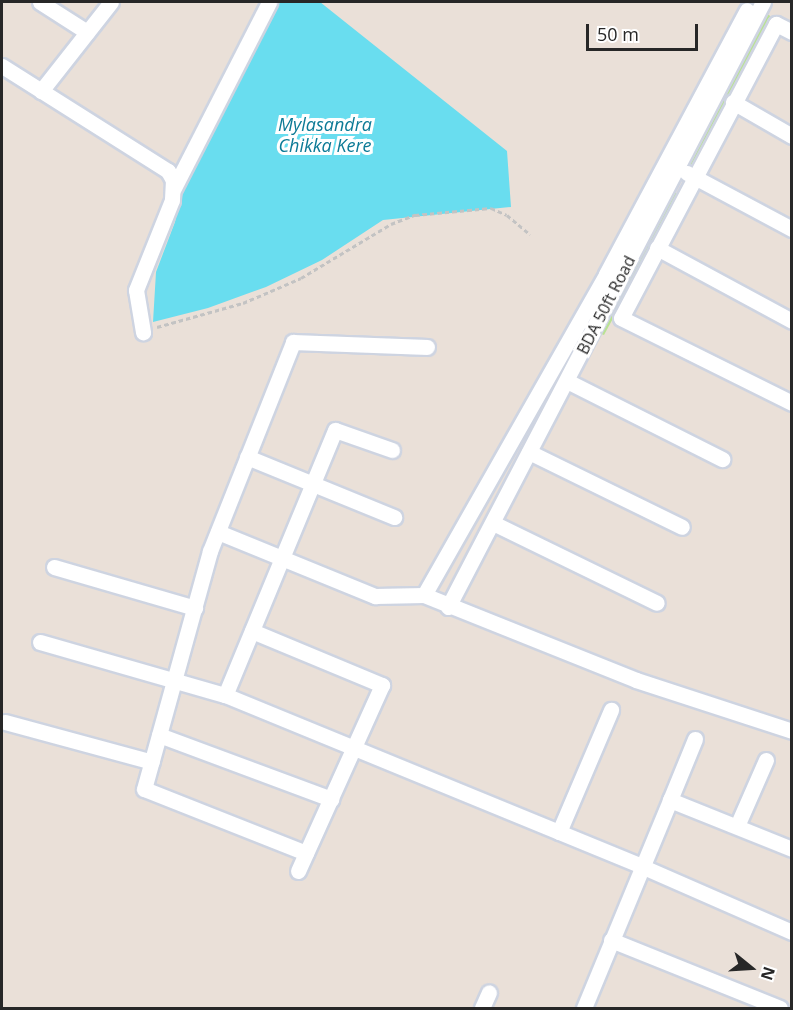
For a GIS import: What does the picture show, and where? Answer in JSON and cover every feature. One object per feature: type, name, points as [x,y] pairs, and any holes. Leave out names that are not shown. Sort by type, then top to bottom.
[{"type":"street","points":[[40,2],[87,32]]},
{"type":"street","points":[[41,91],[111,2]]},
{"type":"street","points":[[142,332],[136,290],[174,188],[269,2]]},
{"type":"street","name":"BDA 50ft Road","points":[[448,607],[567,381],[751,2]]},
{"type":"street","name":"BDA 50ft Road","points":[[424,596],[763,2]]},
{"type":"street","points":[[792,32],[776,24],[693,177],[621,318],[792,403]]},
{"type":"street","points":[[2,66],[168,171],[174,188]]},
{"type":"street","points":[[733,102],[792,136]]},
{"type":"street","points":[[670,165],[792,229]]},
{"type":"street","points":[[657,248],[792,321]]},
{"type":"street","points":[[306,853],[144,789],[218,532],[293,342],[427,347]]},
{"type":"street","points":[[567,381],[722,459]]},
{"type":"street","points":[[225,695],[280,557],[335,430],[392,450]]},
{"type":"street","points":[[529,452],[682,527]]},
{"type":"street","points":[[247,457],[394,517]]},
{"type":"street","points":[[493,523],[657,603]]},
{"type":"street","points":[[218,532],[375,596],[424,596],[636,680],[792,731]]},
{"type":"street","points":[[54,567],[195,608]]},
{"type":"street","points":[[252,631],[382,685],[298,871]]},
{"type":"street","points":[[40,642],[225,695],[642,866],[792,932]]},
{"type":"street","points":[[559,832],[611,710]]},
{"type":"street","points":[[5,722],[152,762]]},
{"type":"street","points":[[159,735],[331,799]]},
{"type":"street","points":[[588,1007],[611,940],[695,739]]},
{"type":"street","points":[[737,826],[766,760]]},
{"type":"street","points":[[670,800],[792,849]]},
{"type":"street","points":[[611,940],[780,1008]]},
{"type":"street","points":[[482,1008],[489,992]]},
{"type":"path","points":[[142,332],[252,299],[301,278],[391,224],[416,216],[491,208],[507,214],[530,234]]},
{"type":"green space","points":[[765,12],[774,19],[693,177],[675,167]]},
{"type":"green space","points":[[671,191],[680,195],[604,335],[596,332]]},
{"type":"water","name":"Mylasandra Chikka Kere","points":[[274,2],[320,2],[507,151],[511,207],[383,220],[322,260],[266,287],[208,308],[153,322],[156,272],[175,222],[184,179]]}]
